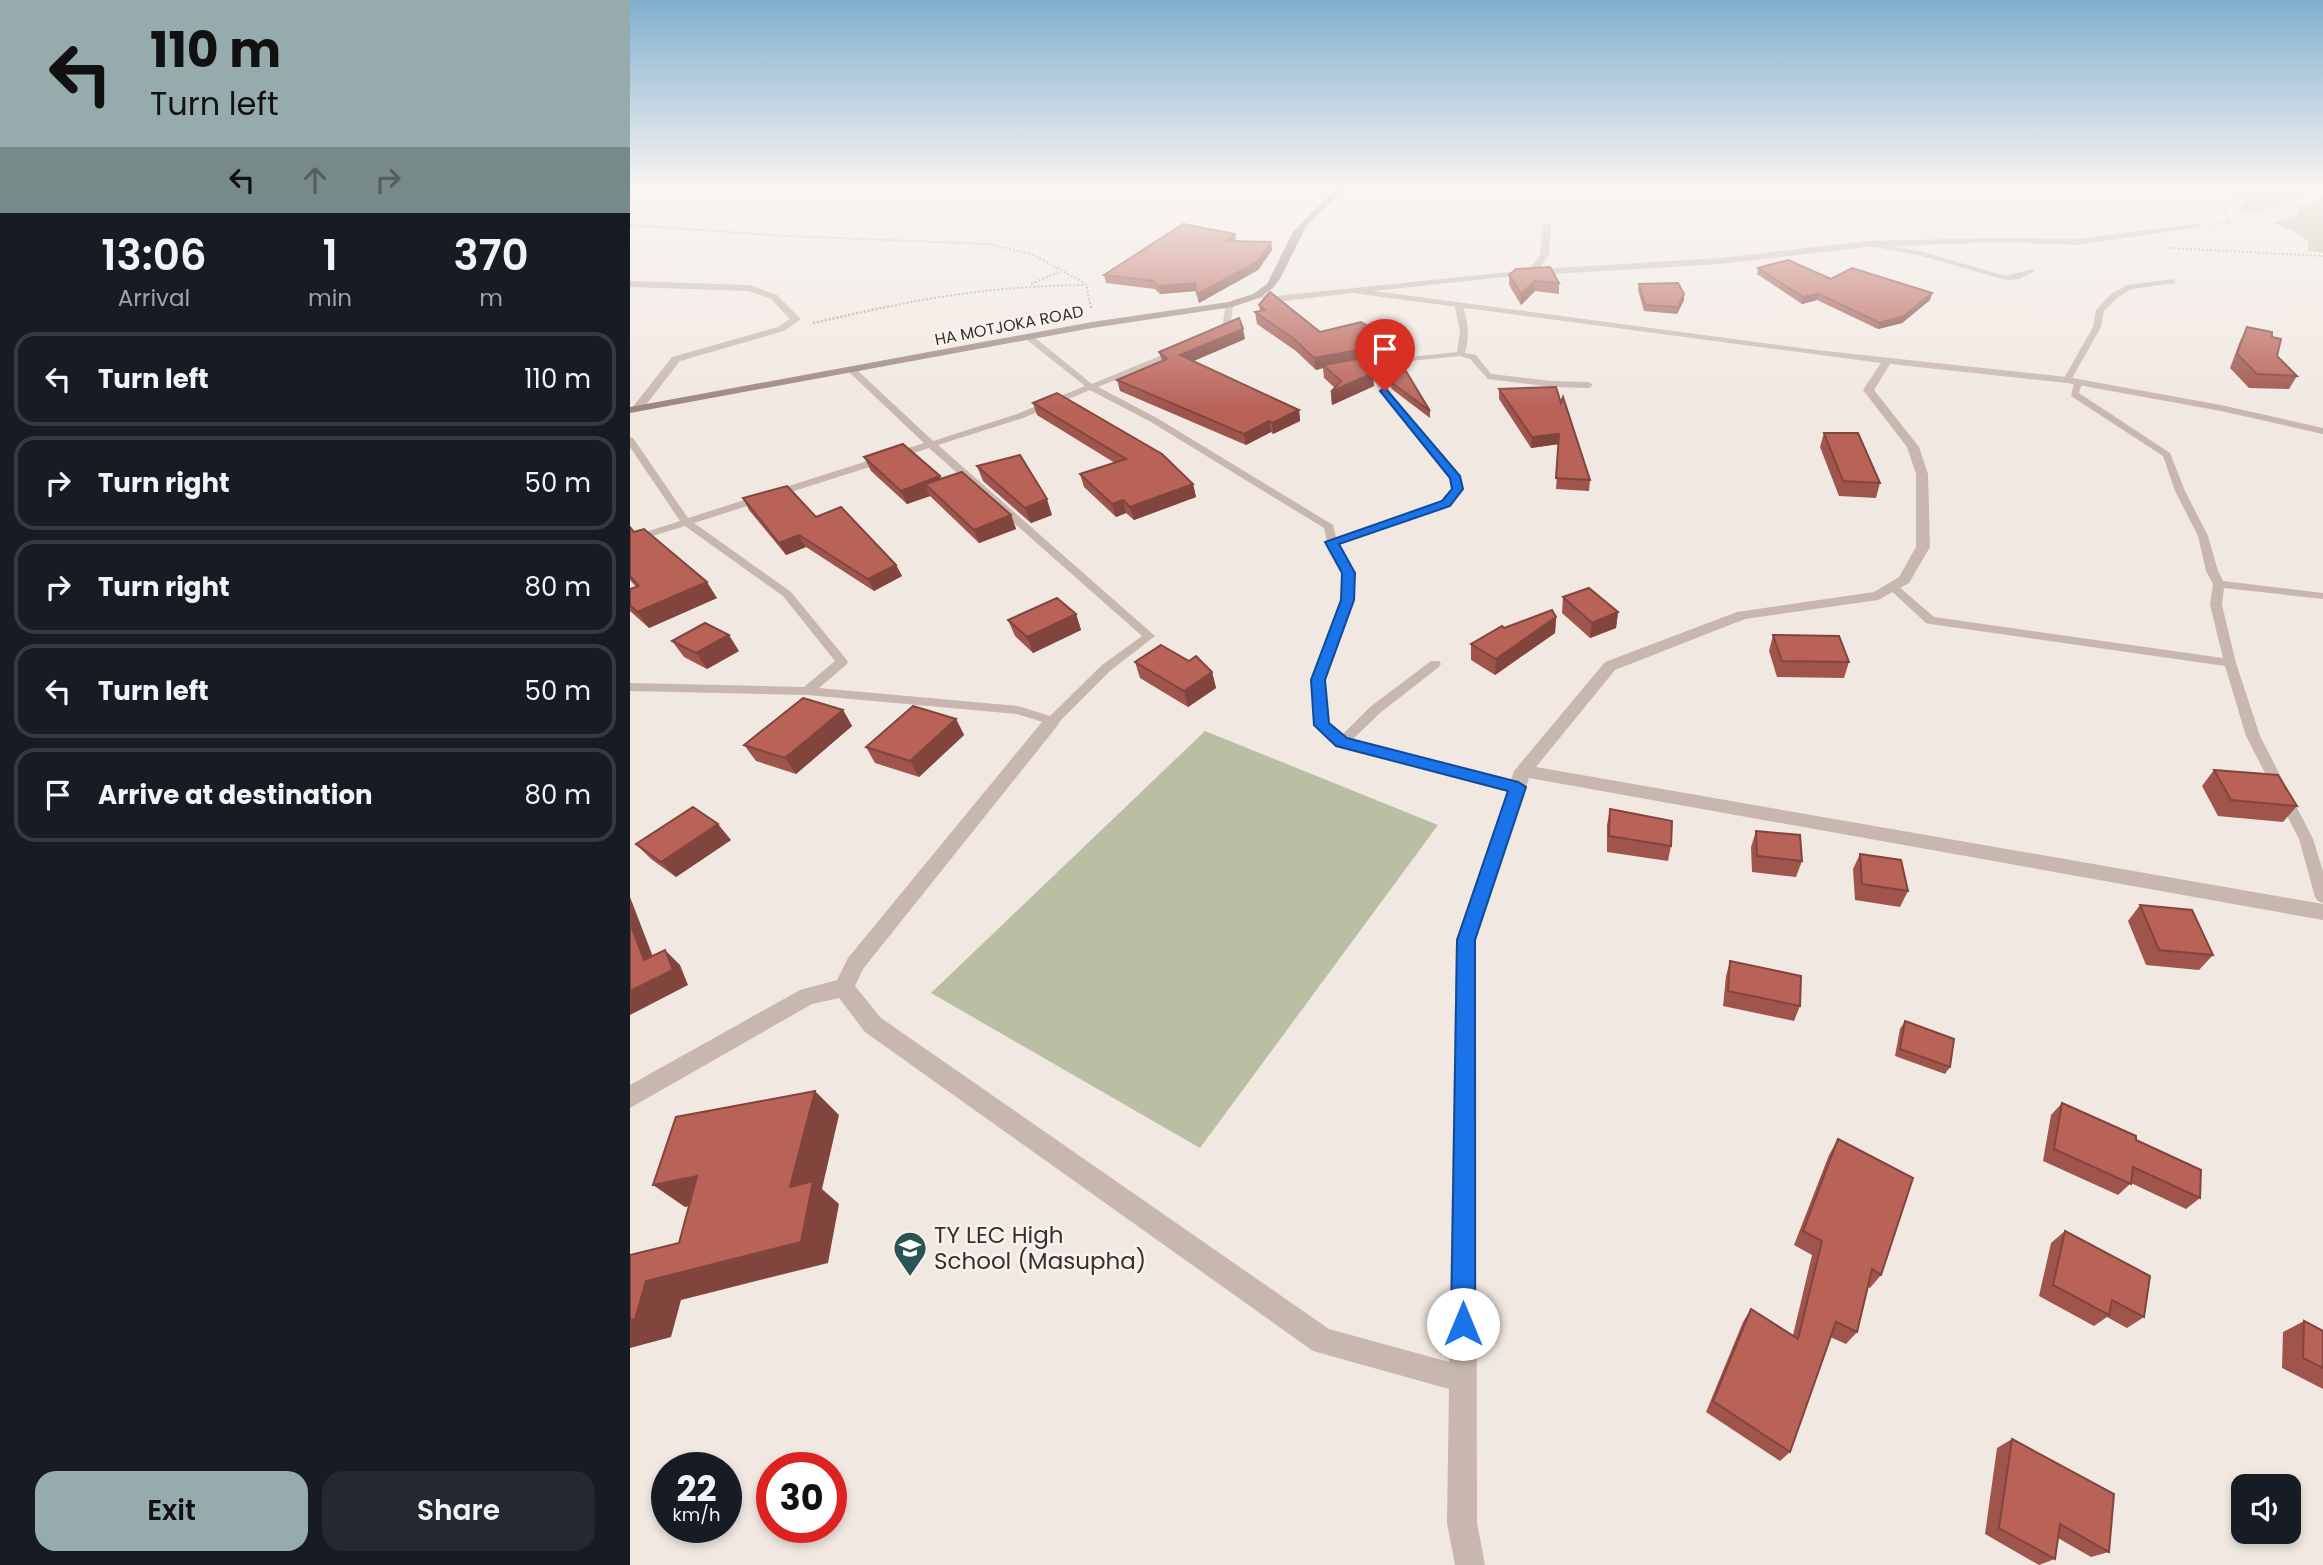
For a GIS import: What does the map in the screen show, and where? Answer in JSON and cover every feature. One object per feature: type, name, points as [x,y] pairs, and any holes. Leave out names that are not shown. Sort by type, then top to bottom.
[{"type":"street","name":"HA MOTJOKA ROAD","points":[[634,409],[853,371],[1092,325],[1228,305],[1256,296],[1276,279],[1284,262]]},
{"type":"street","points":[[1532,272],[1542,262]]},
{"type":"street","points":[[1256,296],[1276,299],[1406,283],[1532,272],[1702,262]]},
{"type":"street","points":[[630,284],[750,288],[774,297],[796,319],[781,329],[676,359],[634,409]]},
{"type":"street","points":[[1353,291],[1459,307],[2072,382],[2221,408],[2323,431]]},
{"type":"street","points":[[1470,1565],[1462,1523],[1466,940],[1520,779],[1610,666],[1742,615],[1878,596],[1904,580],[1923,547],[1922,474],[1913,447],[1868,390],[1888,360]]},
{"type":"street","points":[[844,988],[855,964],[1052,721]]},
{"type":"street","points":[[1520,779],[2323,912]]},
{"type":"street","points":[[630,1097],[807,996],[844,988]]},
{"type":"street","points":[[844,988],[873,1025],[1323,1341],[1463,1379]]},
{"type":"lane","points":[[1952,262],[2007,278],[2031,271]]},
{"type":"lane","points":[[2173,281],[2130,288],[2114,296],[2100,310],[2096,327],[2072,382],[2074,394],[2167,454],[2180,491],[2203,536],[2218,584],[2216,605],[2230,663],[2253,736],[2306,839],[2323,897]]},
{"type":"lane","points":[[1203,341],[1226,329],[1228,305]]},
{"type":"lane","points":[[1459,307],[1463,317],[1464,347],[1460,354]]},
{"type":"lane","points":[[1030,338],[1092,388],[1154,420],[1329,527],[1332,542],[1348,573],[1347,600],[1318,680],[1321,725],[1342,742],[1520,779]]},
{"type":"lane","points":[[630,540],[1020,416],[1191,345]]},
{"type":"lane","points":[[1355,366],[1460,354],[1474,357],[1488,376],[1552,384],[1588,385]]},
{"type":"lane","points":[[1332,542],[1446,504],[1458,489],[1456,478],[1385,391],[1367,364]]},
{"type":"lane","points":[[630,687],[807,691],[1018,710],[1052,721],[1106,668],[1150,636],[927,444],[853,371]]},
{"type":"lane","points":[[630,440],[685,521],[787,594],[842,662],[807,691]]},
{"type":"lane","points":[[2218,584],[2323,596]]},
{"type":"lane","points":[[1893,587],[1930,620],[2230,663]]},
{"type":"lane","points":[[1342,742],[1375,710],[1435,664]]},
{"type":"path","points":[[1043,262],[1086,285],[1092,302],[1092,325]]},
{"type":"path","points":[[1026,286],[1059,272]]},
{"type":"path","points":[[781,329],[917,300],[1026,286],[1086,285]]},
{"type":"green space","points":[[1205,731],[1438,825],[1200,1148],[931,993]]},
{"type":"building","points":[[1124,262],[1257,262],[1197,294],[1195,283],[1159,286],[1153,281],[1104,275]]},
{"type":"building","points":[[1793,262],[1831,279],[1852,268],[1932,293],[1904,316],[1880,323],[1819,294],[1803,297],[1758,268]]},
{"type":"building","points":[[1550,267],[1559,283],[1535,281],[1521,294],[1509,275],[1516,269]]},
{"type":"building","points":[[1678,283],[1684,294],[1678,307],[1645,305],[1639,284]]},
{"type":"building","points":[[1270,292],[1320,332],[1361,322],[1371,328],[1372,343],[1383,330],[1392,344],[1314,358],[1294,339],[1255,312],[1265,310],[1259,305]]},
{"type":"building","points":[[1239,318],[1243,329],[1180,355],[1299,410],[1244,434],[1117,380],[1167,359],[1159,352]]},
{"type":"building","points":[[2247,327],[2272,332],[2272,337],[2281,339],[2277,356],[2297,376],[2257,374],[2237,354]]},
{"type":"building","points":[[1363,358],[1373,373],[1331,392],[1341,381],[1323,365]]},
{"type":"building","points":[[1398,358],[1430,411],[1392,383],[1377,362]]},
{"type":"building","points":[[1556,387],[1561,403],[1563,397],[1590,480],[1556,478],[1559,434],[1532,437],[1499,389]]},
{"type":"building","points":[[1057,393],[1162,454],[1193,484],[1130,507],[1123,500],[1112,504],[1080,474],[1126,459],[1033,403]]},
{"type":"building","points":[[1824,433],[1858,433],[1880,483],[1843,481]]},
{"type":"building","points":[[903,444],[940,476],[901,491],[864,457]]},
{"type":"building","points":[[1020,455],[1047,499],[1025,508],[977,466]]},
{"type":"building","points":[[962,472],[1011,515],[974,530],[925,484]]},
{"type":"building","points":[[787,486],[816,517],[841,507],[896,565],[868,579],[799,535],[779,543],[743,498]]},
{"type":"building","points":[[630,527],[634,532],[644,529],[707,582],[637,612],[630,605],[630,589],[639,586],[630,576]]},
{"type":"building","points":[[1589,588],[1618,612],[1592,623],[1563,597]]},
{"type":"building","points":[[1057,598],[1076,614],[1027,637],[1008,620]]},
{"type":"building","points":[[1552,610],[1556,617],[1496,659],[1471,644],[1502,626],[1504,628]]},
{"type":"building","points":[[705,623],[729,635],[696,653],[672,641]]},
{"type":"building","points":[[1773,635],[1839,636],[1849,662],[1782,661]]},
{"type":"building","points":[[1161,645],[1189,661],[1196,656],[1212,672],[1184,691],[1135,662]]},
{"type":"building","points":[[803,698],[843,710],[785,758],[744,745]]},
{"type":"building","points":[[913,706],[956,719],[910,761],[866,747]]},
{"type":"building","points":[[2214,770],[2278,775],[2297,806],[2231,800]]},
{"type":"building","points":[[693,807],[718,824],[661,862],[636,844]]},
{"type":"building","points":[[1610,809],[1672,821],[1671,846],[1609,836]]},
{"type":"building","points":[[1756,831],[1800,835],[1802,861],[1757,856]]},
{"type":"building","points":[[1860,854],[1901,860],[1908,891],[1862,884]]},
{"type":"building","points":[[2140,905],[2192,910],[2213,955],[2159,950]]},
{"type":"building","points":[[630,923],[644,960],[665,950],[673,970],[630,991]]},
{"type":"building","points":[[1730,961],[1801,976],[1800,1006],[1728,991]]},
{"type":"building","points":[[1905,1021],[1954,1039],[1950,1067],[1900,1049]]},
{"type":"building","points":[[815,1091],[790,1187],[813,1181],[801,1242],[646,1281],[635,1319],[630,1320],[630,1255],[679,1243],[697,1176],[653,1185],[676,1117]]},
{"type":"building","points":[[2062,1103],[2136,1136],[2136,1140],[2201,1170],[2200,1198],[2133,1167],[2131,1184],[2054,1149]]},
{"type":"building","points":[[1838,1139],[1913,1178],[1881,1275],[1872,1269],[1857,1332],[1836,1322],[1790,1452],[1713,1401],[1751,1309],[1798,1339],[1822,1241],[1803,1231]]},
{"type":"building","points":[[2065,1231],[2150,1276],[2144,1317],[2112,1300],[2109,1315],[2053,1285]]},
{"type":"building","points":[[2304,1321],[2323,1331],[2323,1368],[2303,1358]]},
{"type":"building","points":[[2012,1439],[2114,1494],[2109,1552],[2060,1524],[2055,1559],[1999,1528]]},
{"type":"place","name":"TY LEC High School (Masupha)","points":[[910,1278]]},
{"type":"route","points":[[1385,391],[1456,478],[1458,489],[1446,504],[1332,542],[1348,573],[1347,600],[1318,680],[1321,725],[1342,742],[1518,787],[1466,940],[1463,1324]]}]
